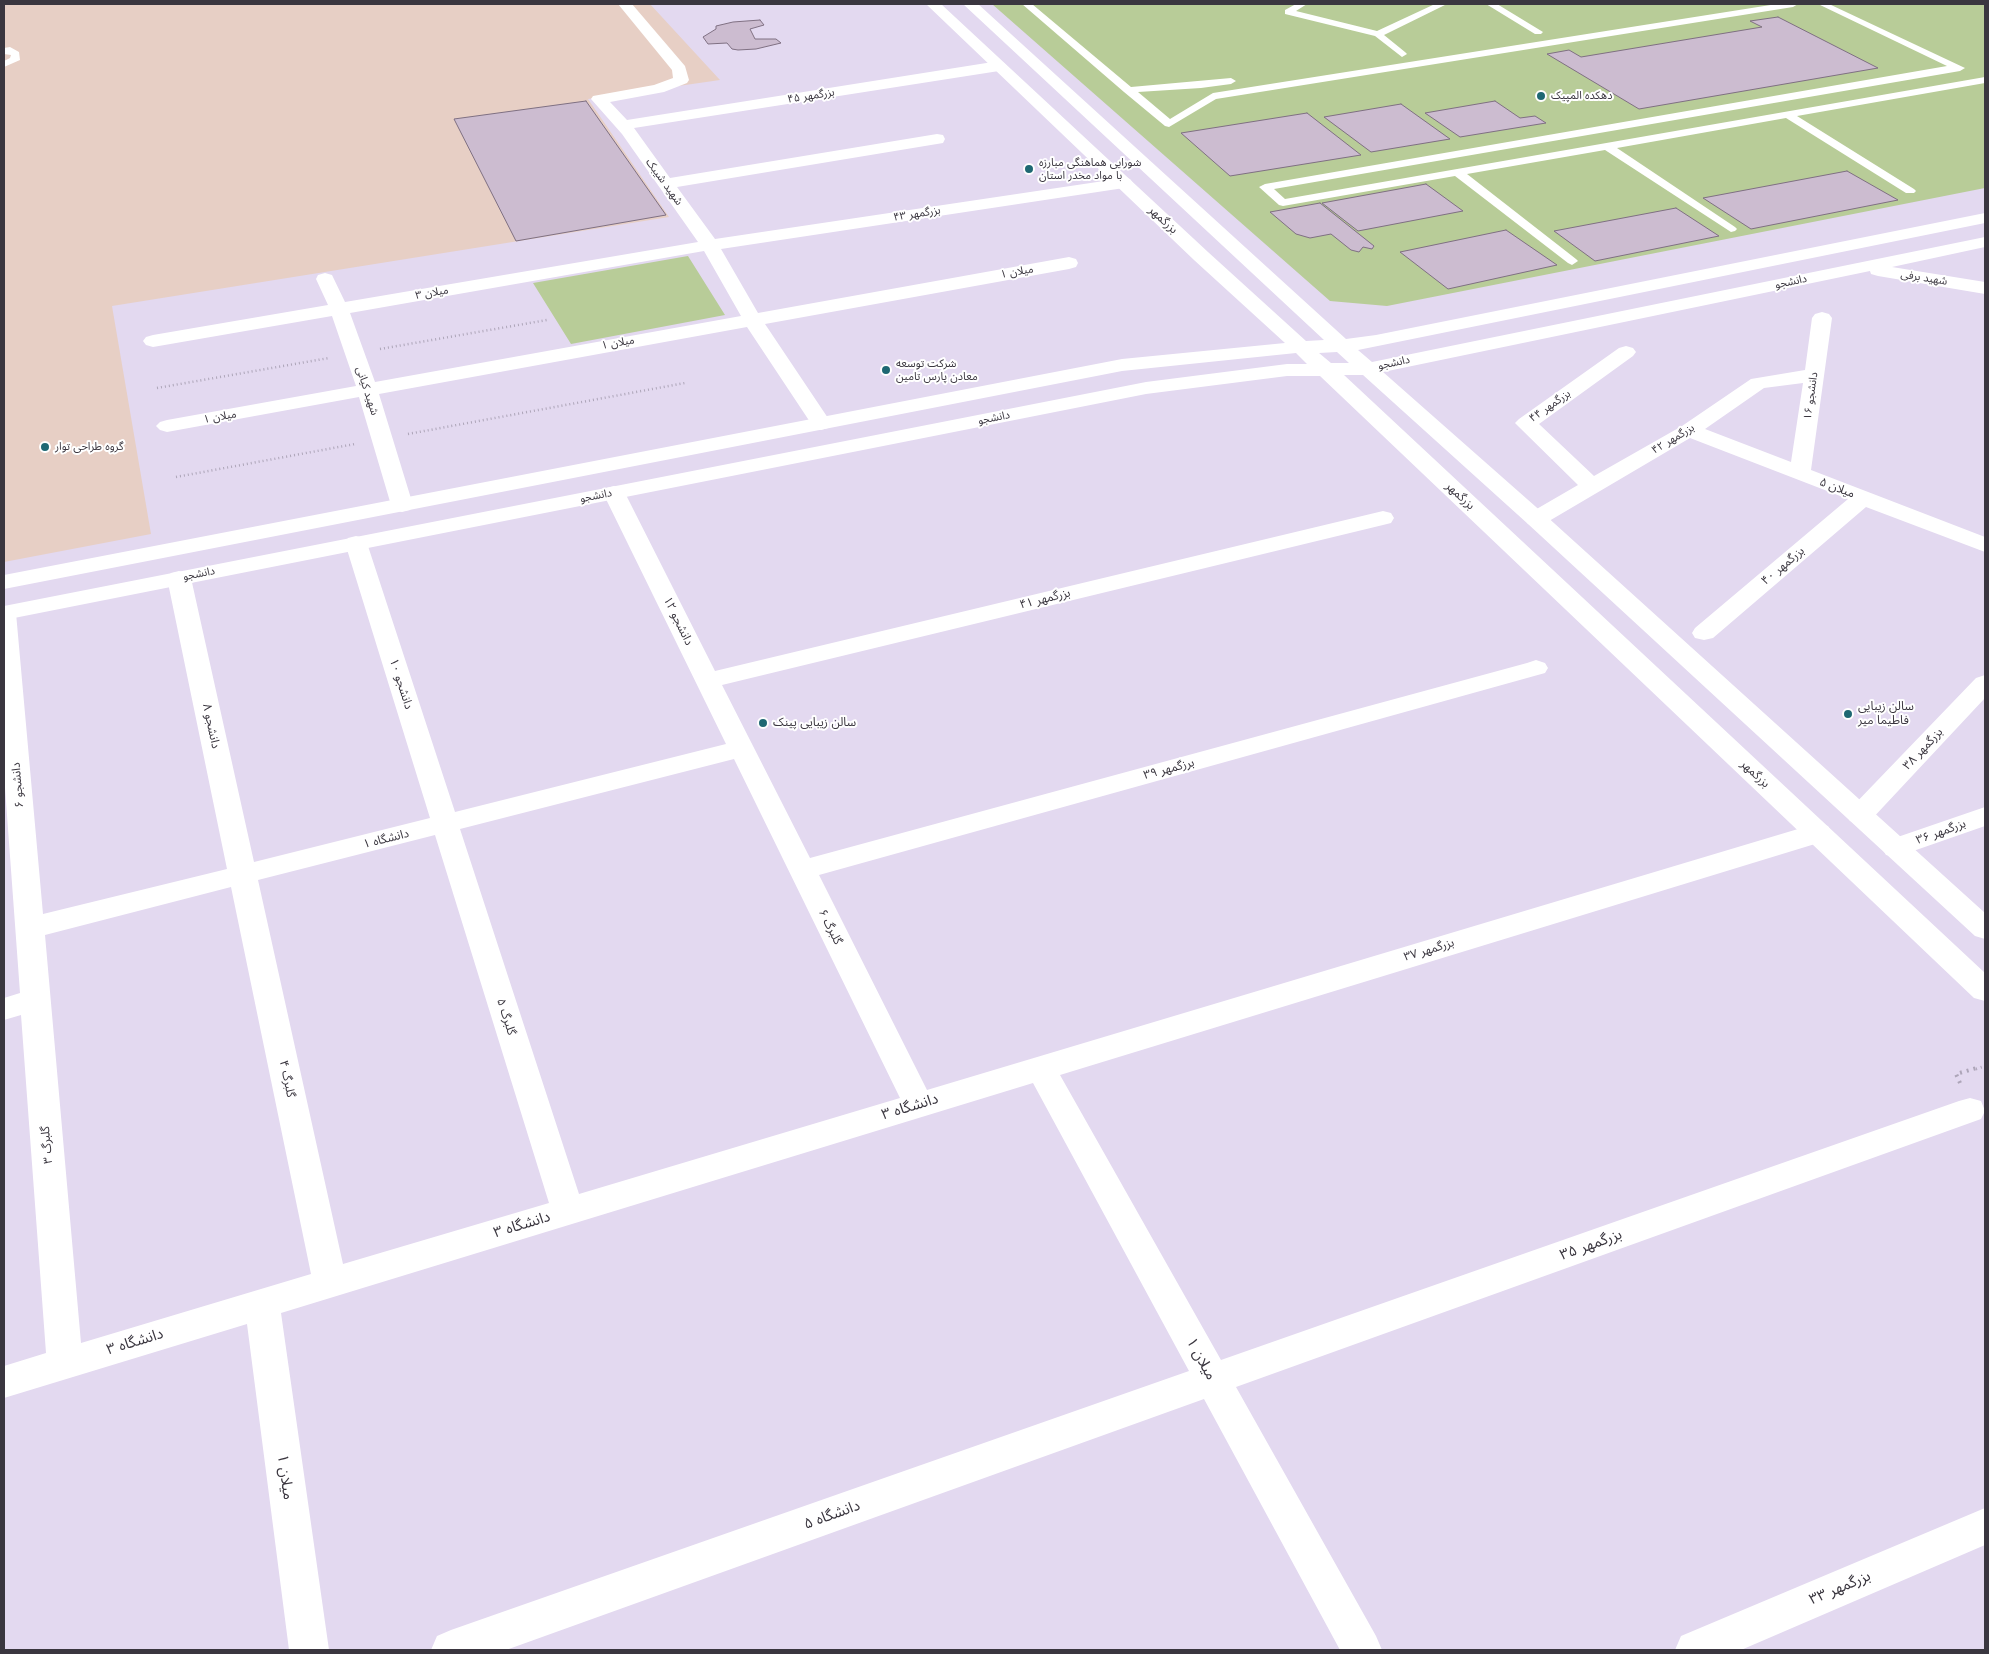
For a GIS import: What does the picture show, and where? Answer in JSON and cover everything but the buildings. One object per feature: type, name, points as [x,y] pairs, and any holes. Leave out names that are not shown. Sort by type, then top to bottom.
[{"type":"street","name":"شهید شیبک","points":[[625,4],[680,69],[681,80],[658,89],[598,99],[623,126],[710,245],[752,319],[821,424]]},
{"type":"street","name":"بزرگمهر","points":[[933,4],[1326,369],[1985,990]]},
{"type":"street","points":[[970,4],[1342,346],[1536,519],[1985,929]]},
{"type":"street","name":"بزرگمهر ۴۵","points":[[623,126],[994,62],[1024,53]]},
{"type":"street","points":[[665,184],[936,139]]},
{"type":"street","name":"بزرگمهر ۴۳","points":[[710,245],[1124,183]]},
{"type":"street","name":"دانشجو","points":[[4,582],[1122,365],[1302,347],[1342,346],[1985,218]]},
{"type":"street","name":"دانشجو","points":[[4,613],[1146,388],[1287,370],[1368,369],[1985,242]]},
{"type":"street","name":"میلان ۳","points":[[153,341],[710,245]]},
{"type":"street","name":"میلان ۱","points":[[167,426],[1069,263]]},
{"type":"street","name":"شهید برفی","points":[[1862,268],[1985,288]]},
{"type":"street","name":"شهید کیانی","points":[[325,279],[340,309],[367,389],[402,505]]},
{"type":"street","name":"دانشجو ۱۶","points":[[1800,474],[1822,318]]},
{"type":"street","name":"بزرگمهر ۴۴","points":[[1592,486],[1526,423],[1626,352]]},
{"type":"street","name":"بزرگمهر ۴۲","points":[[1536,519],[1688,430],[1758,384],[1814,375]]},
{"type":"street","name":"میلان ۵","points":[[1688,430],[1985,545]]},
{"type":"street","name":"دانشجو ۱۲","points":[[614,493],[741,749]]},
{"type":"street","name":"بزرگمهر ۴۰","points":[[1704,633],[1863,498]]},
{"type":"street","name":"بزرگمهر ۴۱","points":[[707,681],[1383,518]]},
{"type":"street","name":"دانشجو ۱۰","points":[[356,543],[445,824]]},
{"type":"street","name":"دانشجو ۸","points":[[179,578],[243,874]]},
{"type":"street","name":"دانشجو ۶","points":[[4,613],[14,866],[30,928]]},
{"type":"street","name":"برزگمهر ۳۹","points":[[802,870],[1536,668]]},
{"type":"street","name":"بزرگمهر ۳۸","points":[[1860,815],[1985,683]]},
{"type":"street","name":"دانشگاه ۱","points":[[30,928],[741,749]]},
{"type":"street","name":"گلبرگ ۶","points":[[741,749],[919,1105]]},
{"type":"street","name":"بزرگمهر ۳۶","points":[[1896,848],[1985,816]]},
{"type":"street","name":"گلبرگ ۵","points":[[445,824],[568,1211]]},
{"type":"street","name":"بزرگمهر ۳۷","points":[[1041,1068],[1818,833]]},
{"type":"street","name":"گلبرگ ۴","points":[[243,874],[330,1283]]},
{"type":"street","name":"گلبرگ ۳","points":[[30,928],[65,1363]]},
{"type":"street","points":[[4,1009],[35,1000]]},
{"type":"street","name":"میلان ۱","points":[[1041,1068],[1362,1650]]},
{"type":"street","name":"دانشگاه ۳","points":[[4,1382],[1041,1068]]},
{"type":"street","name":"بزرگمهر ۳۵","points":[[1213,1380],[1970,1110]]},
{"type":"street","name":"میلان ۱","points":[[262,1304],[309,1650]]},
{"type":"street","name":"دانشگاه ۵","points":[[451,1650],[1213,1380]]},
{"type":"street","name":"بزرگمهر ۳۳","points":[[1695,1650],[1985,1526]]},
{"type":"lane","points":[[1027,4],[1169,124],[1213,96],[1793,4]]},
{"type":"lane","points":[[1302,4],[1288,12],[1378,34],[1402,54]]},
{"type":"lane","points":[[1378,34],[1442,4]]},
{"type":"lane","points":[[1491,4],[1543,31],[1518,35]]},
{"type":"lane","points":[[1822,4],[1985,80]]},
{"type":"lane","points":[[4,51],[10,50],[16,54],[14,60],[4,64]]},
{"type":"lane","points":[[1958,67],[1265,187],[1283,203],[1985,80]]},
{"type":"lane","points":[[1128,90],[1201,86],[1239,80]]},
{"type":"lane","points":[[1787,114],[1910,191]]},
{"type":"lane","points":[[1608,146],[1731,229]]},
{"type":"lane","points":[[1457,172],[1572,261]]},
{"type":"path","points":[[176,477],[685,383]]},
{"type":"shaded area","points":[[4,4],[650,4],[720,80],[588,99],[669,217],[112,306],[151,534],[4,562]]},
{"type":"green space","name":"دهکده المپیک","points":[[992,4],[1985,4],[1985,188],[1387,306],[1330,301]]},
{"type":"green space","points":[[688,256],[725,315],[571,344],[533,283]]},
{"type":"place","name":"دهکده المپیک","points":[[1541,96]]},
{"type":"place","name":"شورایی هماهنگی مبارزه با مواد مخدر استان","points":[[1029,169]]},
{"type":"place","name":"شرکت توسعه معادن پارس تامین","points":[[886,370]]},
{"type":"place","name":"گروه طراحی توار","points":[[45,447]]},
{"type":"place","name":"سالن زیبایی فاطیما میر","points":[[1848,714]]},
{"type":"place","name":"سالن زیبایی پینک","points":[[763,723]]}]
